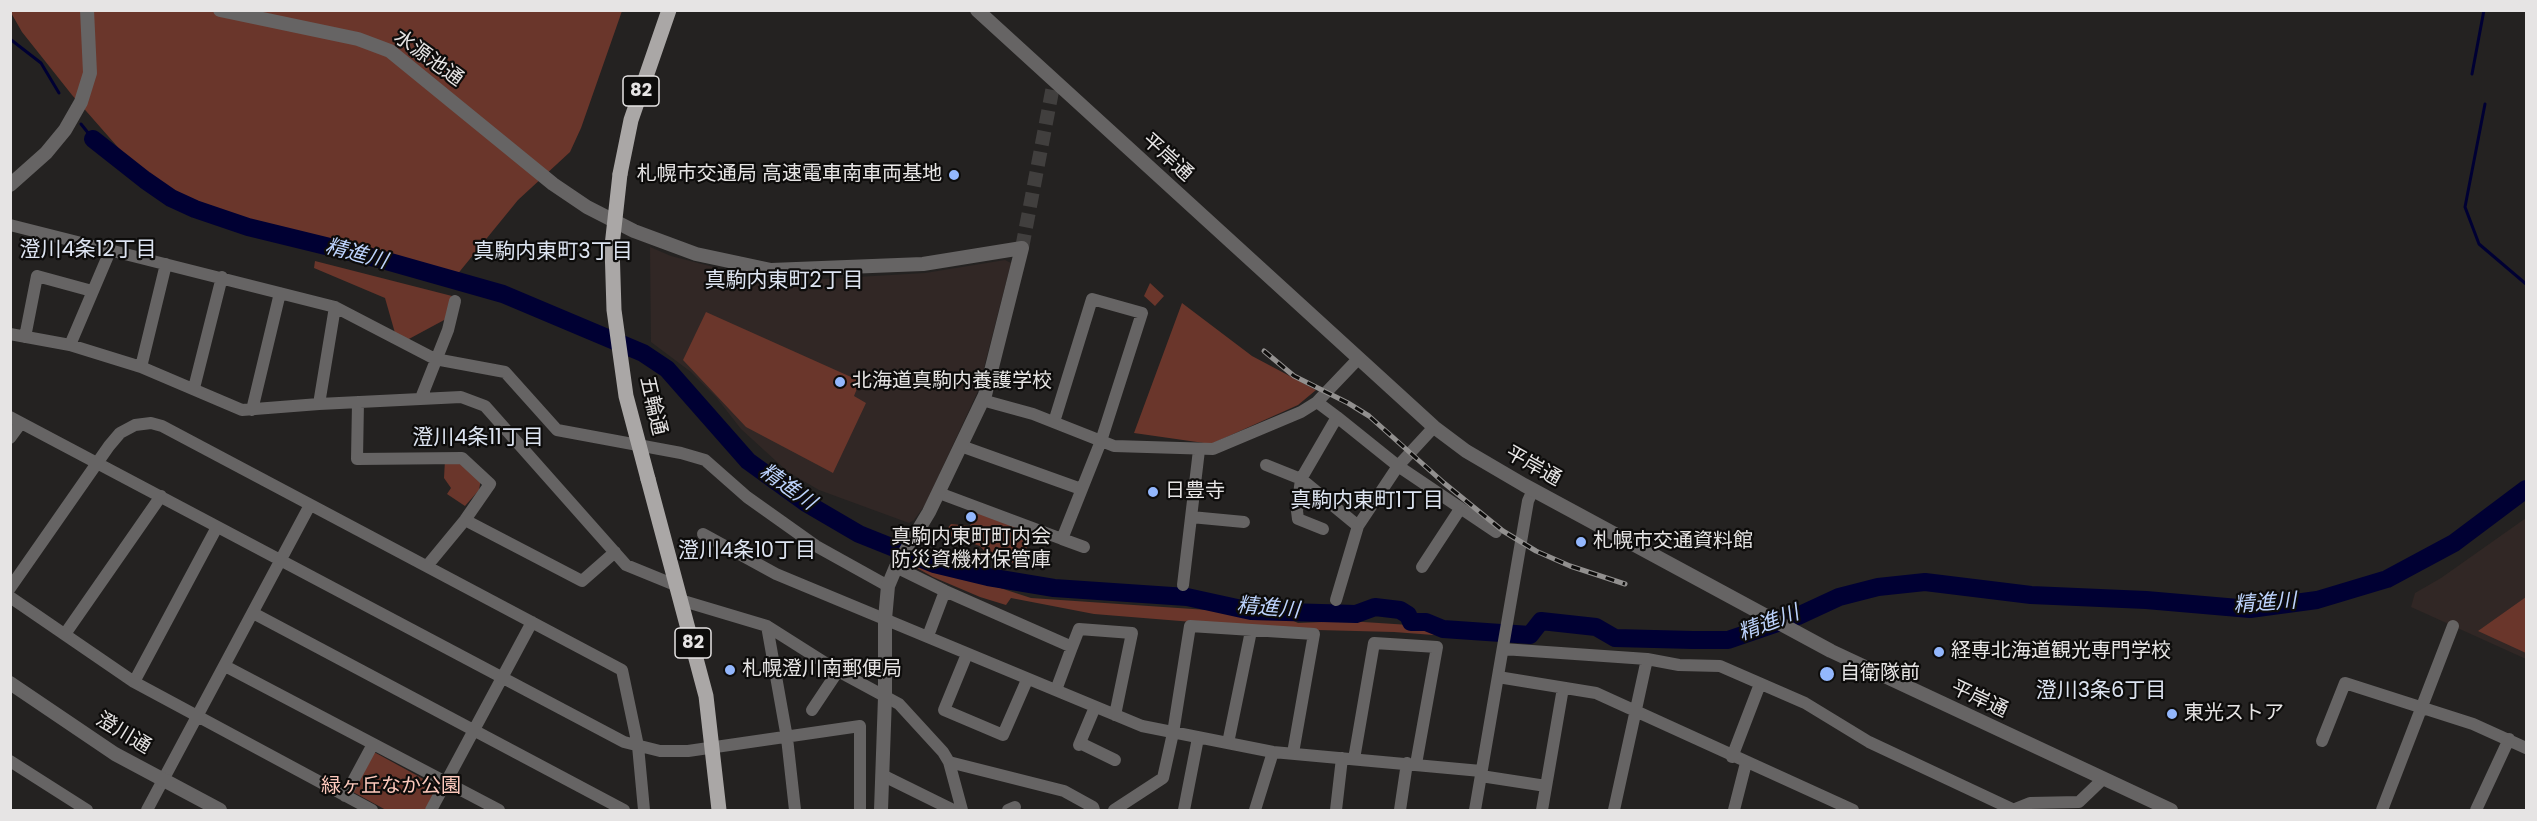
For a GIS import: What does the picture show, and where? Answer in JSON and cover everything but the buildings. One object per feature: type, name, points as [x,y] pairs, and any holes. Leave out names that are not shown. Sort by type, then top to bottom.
[{"type":"main road","name":"五輪通","points":[[669,10],[631,120],[620,174],[612,246],[614,310],[627,396],[706,696],[719,810]]},
{"type":"street","points":[[10,185],[46,153],[65,130],[81,102],[90,73],[87,10]]},
{"type":"street","name":"水源池通","points":[[220,10],[358,39],[390,51],[553,184],[587,207],[673,247],[741,265],[771,270],[923,264],[1022,248],[982,400]]},
{"type":"street","name":"平岸通","points":[[977,10],[1358,359],[1434,427],[1474,456],[1760,614],[1872,672],[2171,810]]},
{"type":"street","points":[[10,225],[335,307],[435,360],[505,372],[557,429],[705,460],[747,497],[816,546],[888,586]]},
{"type":"street","points":[[70,345],[110,250]]},
{"type":"street","points":[[141,367],[166,264]]},
{"type":"street","points":[[25,337],[37,276],[92,291]]},
{"type":"street","points":[[194,388],[222,277]]},
{"type":"street","points":[[252,410],[280,292]]},
{"type":"street","points":[[1054,422],[1092,299],[1142,313],[1101,441],[1062,539]]},
{"type":"street","points":[[421,398],[448,330],[455,301]]},
{"type":"street","points":[[319,404],[335,307]]},
{"type":"street","points":[[10,334],[70,345],[141,367],[242,410],[460,397],[485,406],[626,566],[677,592],[767,626],[838,671],[899,704],[943,752],[949,762],[962,810]]},
{"type":"street","points":[[881,810],[885,619],[888,586],[898,564],[939,493],[982,400],[1033,414],[1114,446],[1213,449],[1301,412],[1317,402],[1358,359]]},
{"type":"street","points":[[358,402],[357,459],[462,458],[490,484],[465,520],[427,566]]},
{"type":"street","points":[[1317,402],[1398,466],[1496,532]]},
{"type":"street","points":[[1323,529],[1298,519],[1297,496],[1301,479],[1337,417]]},
{"type":"street","points":[[10,438],[16,420],[502,679],[610,735],[638,746],[660,751],[713,749],[860,726],[860,810]]},
{"type":"street","points":[[10,588],[120,433],[135,425],[150,423],[176,433],[622,670],[638,746],[644,810]]},
{"type":"street","points":[[1336,600],[1358,526],[1398,466],[1434,427]]},
{"type":"street","points":[[961,446],[1082,489]]},
{"type":"street","points":[[1184,585],[1199,450]]},
{"type":"street","points":[[1266,465],[1301,479],[1358,526]]},
{"type":"street","points":[[1475,810],[1528,501],[1533,490]]},
{"type":"street","points":[[939,493],[1084,547]]},
{"type":"street","points":[[65,634],[161,496]]},
{"type":"street","points":[[147,810],[310,505]]},
{"type":"street","points":[[1422,567],[1460,508]]},
{"type":"street","points":[[1191,516],[1244,522]]},
{"type":"street","points":[[465,520],[582,581],[615,552]]},
{"type":"street","points":[[134,682],[217,527]]},
{"type":"street","points":[[703,534],[776,574],[1142,726],[1273,752],[1411,764],[1481,773],[1546,786]]},
{"type":"street","points":[[898,564],[945,591],[1072,647]]},
{"type":"street","points":[[928,636],[945,591]]},
{"type":"street","points":[[10,597],[134,682],[197,718],[372,810]]},
{"type":"street","points":[[253,613],[624,810]]},
{"type":"street","points":[[431,810],[532,622]]},
{"type":"street","points":[[767,626],[787,738],[795,810]]},
{"type":"street","points":[[1114,810],[1163,778],[1173,733],[1190,626],[1314,634],[1293,753]]},
{"type":"street","points":[[2382,810],[2453,626]]},
{"type":"street","points":[[1056,690],[1079,629],[1132,633],[1115,715]]},
{"type":"street","points":[[1228,743],[1251,631]]},
{"type":"street","points":[[1336,810],[1374,643],[1437,647],[1400,810]]},
{"type":"street","points":[[1503,645],[1647,659],[1678,665],[1720,666],[1805,703],[1869,742],[2014,810],[2030,803],[2079,802],[2103,779]]},
{"type":"street","points":[[967,654],[944,710],[1003,735],[1027,680]]},
{"type":"street","points":[[1614,810],[1647,659]]},
{"type":"street","points":[[225,666],[499,810]]},
{"type":"street","points":[[812,710],[838,671]]},
{"type":"street","points":[[1497,677],[1596,693],[1732,756],[1832,807],[1852,810]]},
{"type":"street","name":"澄川通","points":[[10,683],[96,742],[220,810]]},
{"type":"street","points":[[2322,741],[2345,683],[2473,724],[2526,748]]},
{"type":"street","points":[[1732,756],[1760,684]]},
{"type":"street","points":[[1542,810],[1563,688]]},
{"type":"street","points":[[1095,707],[1079,744],[1115,760]]},
{"type":"street","points":[[1184,810],[1198,738]]},
{"type":"street","points":[[2476,810],[2509,740]]},
{"type":"street","points":[[345,796],[373,744]]},
{"type":"street","points":[[1256,810],[1273,752]]},
{"type":"street","points":[[10,761],[87,810]]},
{"type":"street","points":[[949,762],[1064,791],[1093,807],[1094,810]]},
{"type":"street","points":[[1734,810],[1746,763]]},
{"type":"street","points":[[882,775],[953,810]]},
{"type":"shaded area","name":"北海道真駒内養護学校","points":[[650,247],[671,256],[772,282],[925,273],[1005,260],[1011,263],[978,391],[925,505],[914,520],[909,523],[819,490],[788,472],[741,429],[716,397],[691,372],[651,342]]},
{"type":"shaded area","points":[[2526,518],[2526,659],[2411,607],[2415,593],[2441,578]]},
{"type":"green space","points":[[10,11],[622,11],[581,128],[570,152],[518,200],[456,276],[244,222],[174,195],[137,169],[72,95],[22,32]]},
{"type":"green space","points":[[315,261],[452,296],[446,319],[407,340],[395,333],[385,298],[314,268]]},
{"type":"green space","points":[[1150,283],[1164,296],[1155,306],[1144,296]]},
{"type":"green space","points":[[1182,303],[1252,356],[1316,390],[1298,405],[1211,444],[1134,433]]},
{"type":"green space","points":[[706,312],[860,381],[854,396],[866,403],[833,473],[746,427],[683,360]]},
{"type":"green space","points":[[445,460],[460,461],[481,479],[479,490],[465,506],[447,494],[451,488],[444,478]]},
{"type":"green space","points":[[977,508],[1034,530],[1020,565],[988,555],[980,546],[943,534],[951,524],[970,526]]},
{"type":"green space","points":[[911,559],[1031,598],[1281,615],[1298,623],[1348,621],[1502,631],[1500,640],[1394,632],[1279,629],[1094,614],[1011,598],[1006,605],[980,597],[933,577],[908,563]]},
{"type":"green space","points":[[2526,597],[2526,653],[2478,631]]},
{"type":"green space","name":"緑ヶ丘なか公園","points":[[374,752],[438,787],[425,810],[386,810],[353,792]]},
{"type":"waterway","points":[[2472,74],[2484,10]]},
{"type":"waterway","name":"精進川","points":[[10,39],[41,63],[59,93]]},
{"type":"waterway","points":[[2485,104],[2465,207],[2479,244],[2526,284]]},
{"type":"waterway","name":"精進川","points":[[81,124],[93,139]]},
{"type":"waterway","name":"精進川","points":[[93,139],[171,198],[195,209],[248,227],[383,260],[503,294],[643,353],[667,369],[748,461],[806,503],[859,534],[934,564],[988,577],[1054,588],[1187,597],[1251,611],[1356,614],[1375,607],[1400,610],[1408,615],[1411,622],[1426,622],[1443,629],[1530,635],[1541,621],[1596,627],[1615,638],[1693,640],[1728,640],[1798,616],[1839,597],[1878,587],[1925,582],[2031,595],[2146,600],[2250,609],[2317,600],[2387,579],[2454,543],[2526,489]]},
{"type":"tunnel","points":[[1022,248],[1054,81]]},
{"type":"railway","points":[[1264,351],[1294,376],[1369,416],[1444,483],[1503,531],[1536,551],[1570,566],[1625,584]]},
{"type":"place","name":"札幌市交通局 高速電車南車両基地","points":[[954,175]]},
{"type":"place","name":"北海道真駒内養護学校","points":[[840,382]]},
{"type":"place","name":"日豊寺","points":[[1153,492]]},
{"type":"place","name":"真駒内東町町内会 防災資機材保管庫","points":[[971,517]]},
{"type":"place","name":"札幌市交通資料館","points":[[1581,542]]},
{"type":"place","name":"経専北海道観光専門学校","points":[[1939,652]]},
{"type":"place","name":"札幌澄川南郵便局","points":[[730,670]]},
{"type":"place","name":"自衛隊前","points":[[1827,674]]},
{"type":"place","name":"東光ストア","points":[[2172,714]]},
{"type":"district","name":"澄川4条12丁目","points":[[88,251]]},
{"type":"district","name":"真駒内東町3丁目","points":[[553,253]]},
{"type":"district","name":"真駒内東町2丁目","points":[[784,282]]},
{"type":"district","name":"澄川4条11丁目","points":[[478,439]]},
{"type":"district","name":"真駒内東町1丁目","points":[[1367,502]]},
{"type":"district","name":"澄川4条10丁目","points":[[747,552]]},
{"type":"district","name":"澄川3条6丁目","points":[[2101,692]]}]
